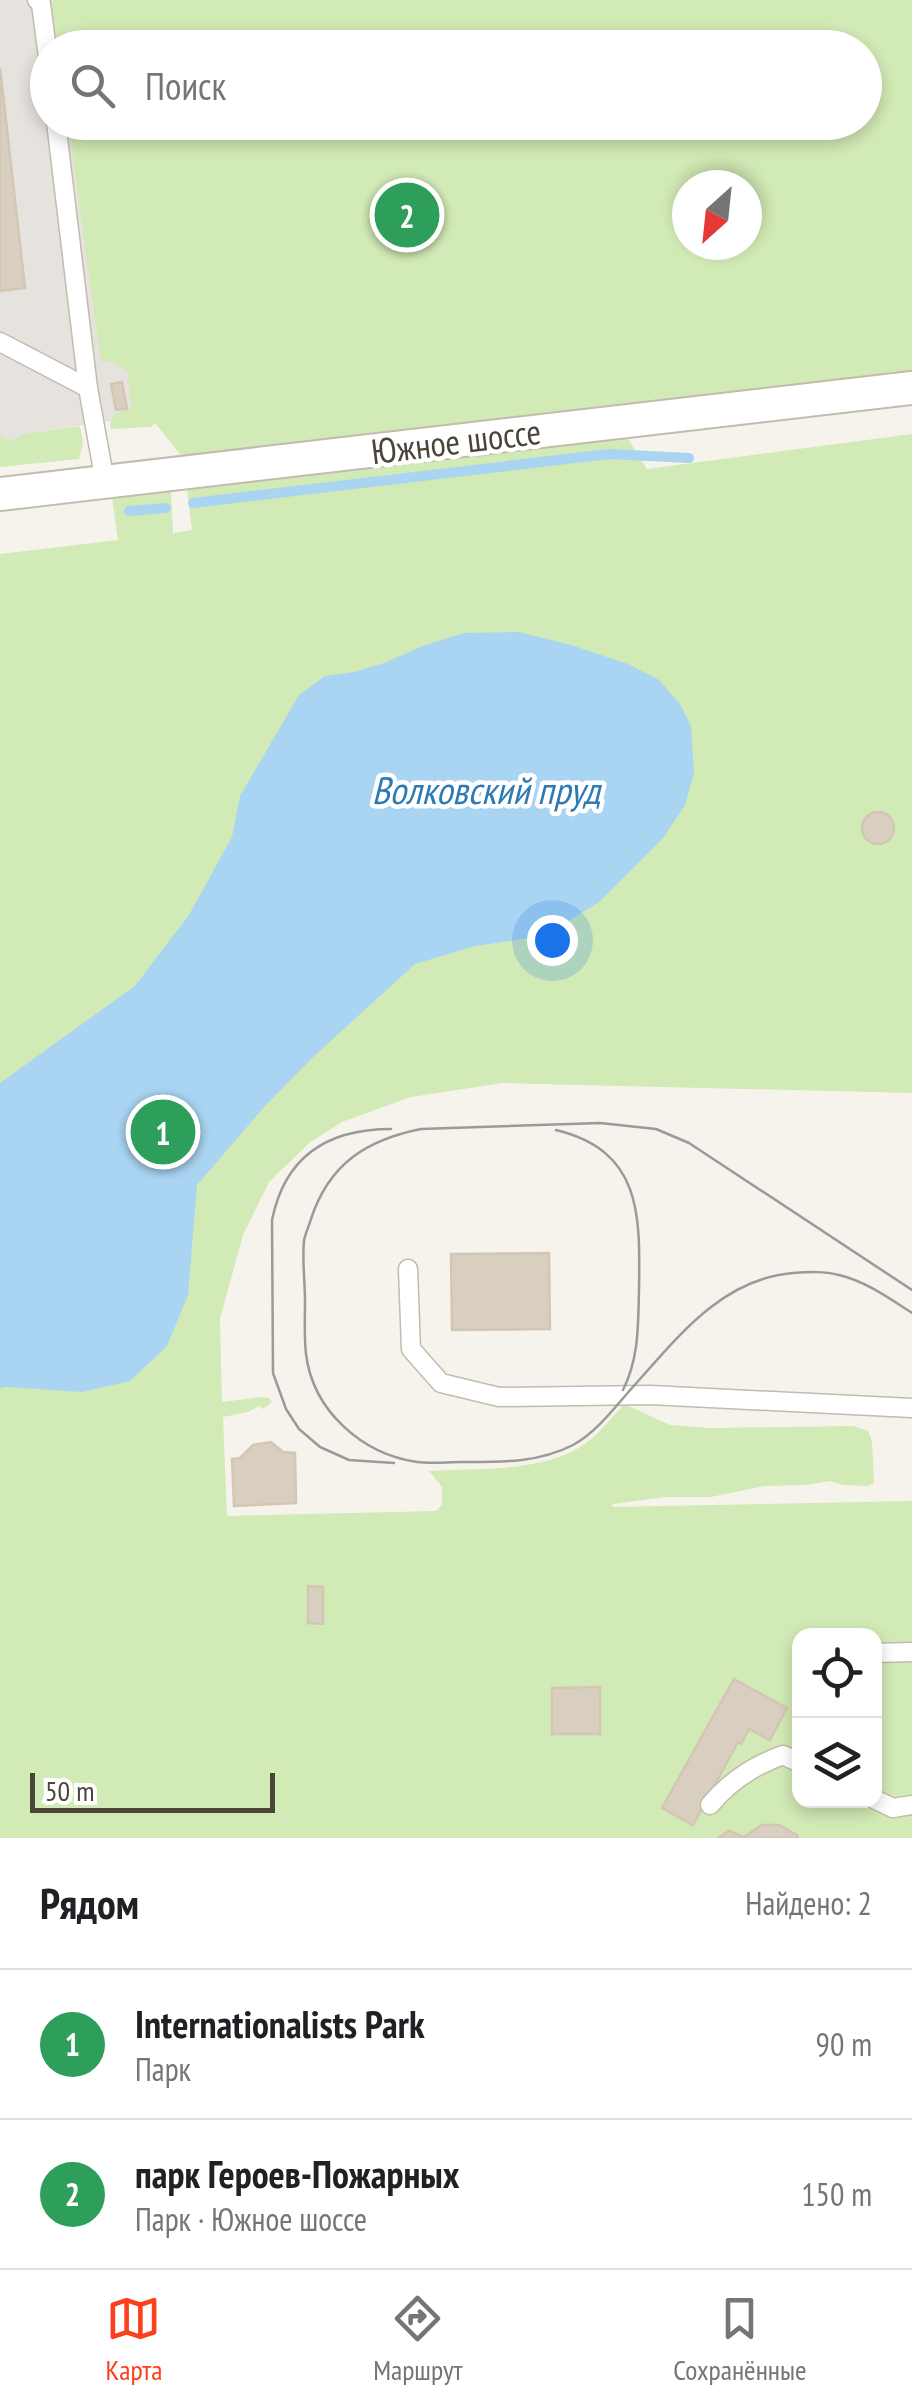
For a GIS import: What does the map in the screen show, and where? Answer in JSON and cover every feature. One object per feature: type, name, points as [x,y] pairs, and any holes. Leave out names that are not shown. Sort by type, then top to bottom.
[{"type":"street","name":"Южное шоссе","points":[[0,494],[912,388]]},
{"type":"lane","points":[[37,0],[44,30]]},
{"type":"lane","points":[[58,140],[88,388],[104,482]]},
{"type":"lane","points":[[0,342],[88,388]]},
{"type":"lane","points":[[408,1269],[410,1349],[441,1383],[500,1397],[650,1395],[912,1408]]},
{"type":"lane","points":[[882,1653],[912,1652]]},
{"type":"lane","points":[[710,1805],[750,1770],[783,1755],[792,1759]]},
{"type":"lane","points":[[882,1803],[893,1808],[912,1805]]},
{"type":"shaded area","points":[[0,0],[104,0],[107,30],[30,30],[30,140],[119,140],[148,415],[23,434],[12,442],[0,435]]},
{"type":"green space","points":[[51,0],[912,0],[912,372],[186,455],[180,454],[155,423],[151,427],[111,429],[116,413],[131,409],[128,372],[110,361],[101,362],[70,140],[882,140],[882,30],[55,30]]},
{"type":"green space","points":[[80,426],[83,444],[79,459],[0,467],[0,435],[12,441],[23,434]]},
{"type":"green space","points":[[912,434],[912,1093],[502,1083],[411,1097],[342,1122],[309,1143],[269,1182],[243,1235],[220,1319],[222,1402],[263,1397],[272,1402],[263,1409],[259,1406],[223,1417],[227,1516],[436,1511],[442,1505],[442,1487],[429,1471],[502,1468],[555,1458],[586,1443],[624,1404],[670,1425],[853,1426],[868,1431],[874,1483],[868,1486],[830,1481],[764,1486],[711,1497],[665,1497],[612,1507],[912,1501],[912,1838],[0,1838],[0,554],[118,540],[112,498],[171,492],[173,533],[192,530],[187,490],[627,437],[647,469]]},
{"type":"water","name":"Волковский пруд","points":[[519,632],[628,664],[659,680],[680,704],[691,726],[694,773],[685,805],[664,837],[599,902],[544,936],[475,946],[415,964],[312,1058],[197,1185],[188,1295],[167,1346],[130,1381],[82,1392],[0,1388],[0,1083],[135,986],[189,915],[232,837],[240,796],[299,695],[325,676],[384,663],[464,633]]},
{"type":"building","points":[[0,68],[25,288],[0,291]]},
{"type":"building","points":[[122,382],[127,409],[116,410],[111,384]]},
{"type":"building","points":[[878,812],[889,817],[894,828],[889,839],[878,844],[867,839],[862,828],[867,817]]},
{"type":"building","points":[[549,1253],[550,1329],[452,1330],[451,1254]]},
{"type":"building","points":[[271,1442],[283,1452],[295,1453],[296,1503],[234,1506],[232,1459],[240,1458],[253,1445]]},
{"type":"building","points":[[308,1586],[323,1587],[323,1624],[308,1623]]},
{"type":"building","points":[[734,1679],[787,1708],[770,1740],[749,1729],[741,1744],[738,1742],[693,1825],[662,1808]]},
{"type":"building","points":[[600,1687],[600,1734],[552,1734],[552,1688]]},
{"type":"building","points":[[762,1825],[779,1825],[798,1838],[718,1838],[729,1831],[744,1837]]},
{"type":"waterway","points":[[193,503],[609,454],[689,458]]},
{"type":"waterway","points":[[129,511],[166,508]]},
{"type":"tram line","points":[[912,1290],[689,1143],[656,1129],[600,1123],[421,1129],[383,1140],[352,1158],[328,1183],[304,1241],[305,1348],[319,1394],[330,1411],[360,1439],[377,1450],[417,1462],[519,1460],[573,1445],[597,1427],[702,1314],[744,1286],[767,1278],[804,1272],[839,1275],[867,1286],[912,1313]]},
{"type":"tram line","points":[[391,1129],[347,1134],[329,1141],[312,1150],[287,1179],[272,1220],[273,1373],[286,1409],[299,1429],[320,1447],[349,1460],[394,1463]]},
{"type":"tram line","points":[[556,1130],[585,1140],[606,1154],[621,1171],[636,1213],[638,1317],[635,1354],[623,1390]]},
{"type":"place","name":"парк Героев-Пожарных","points":[[407,215]]},
{"type":"place","name":"Internationalists Park","points":[[163,1132]]}]
